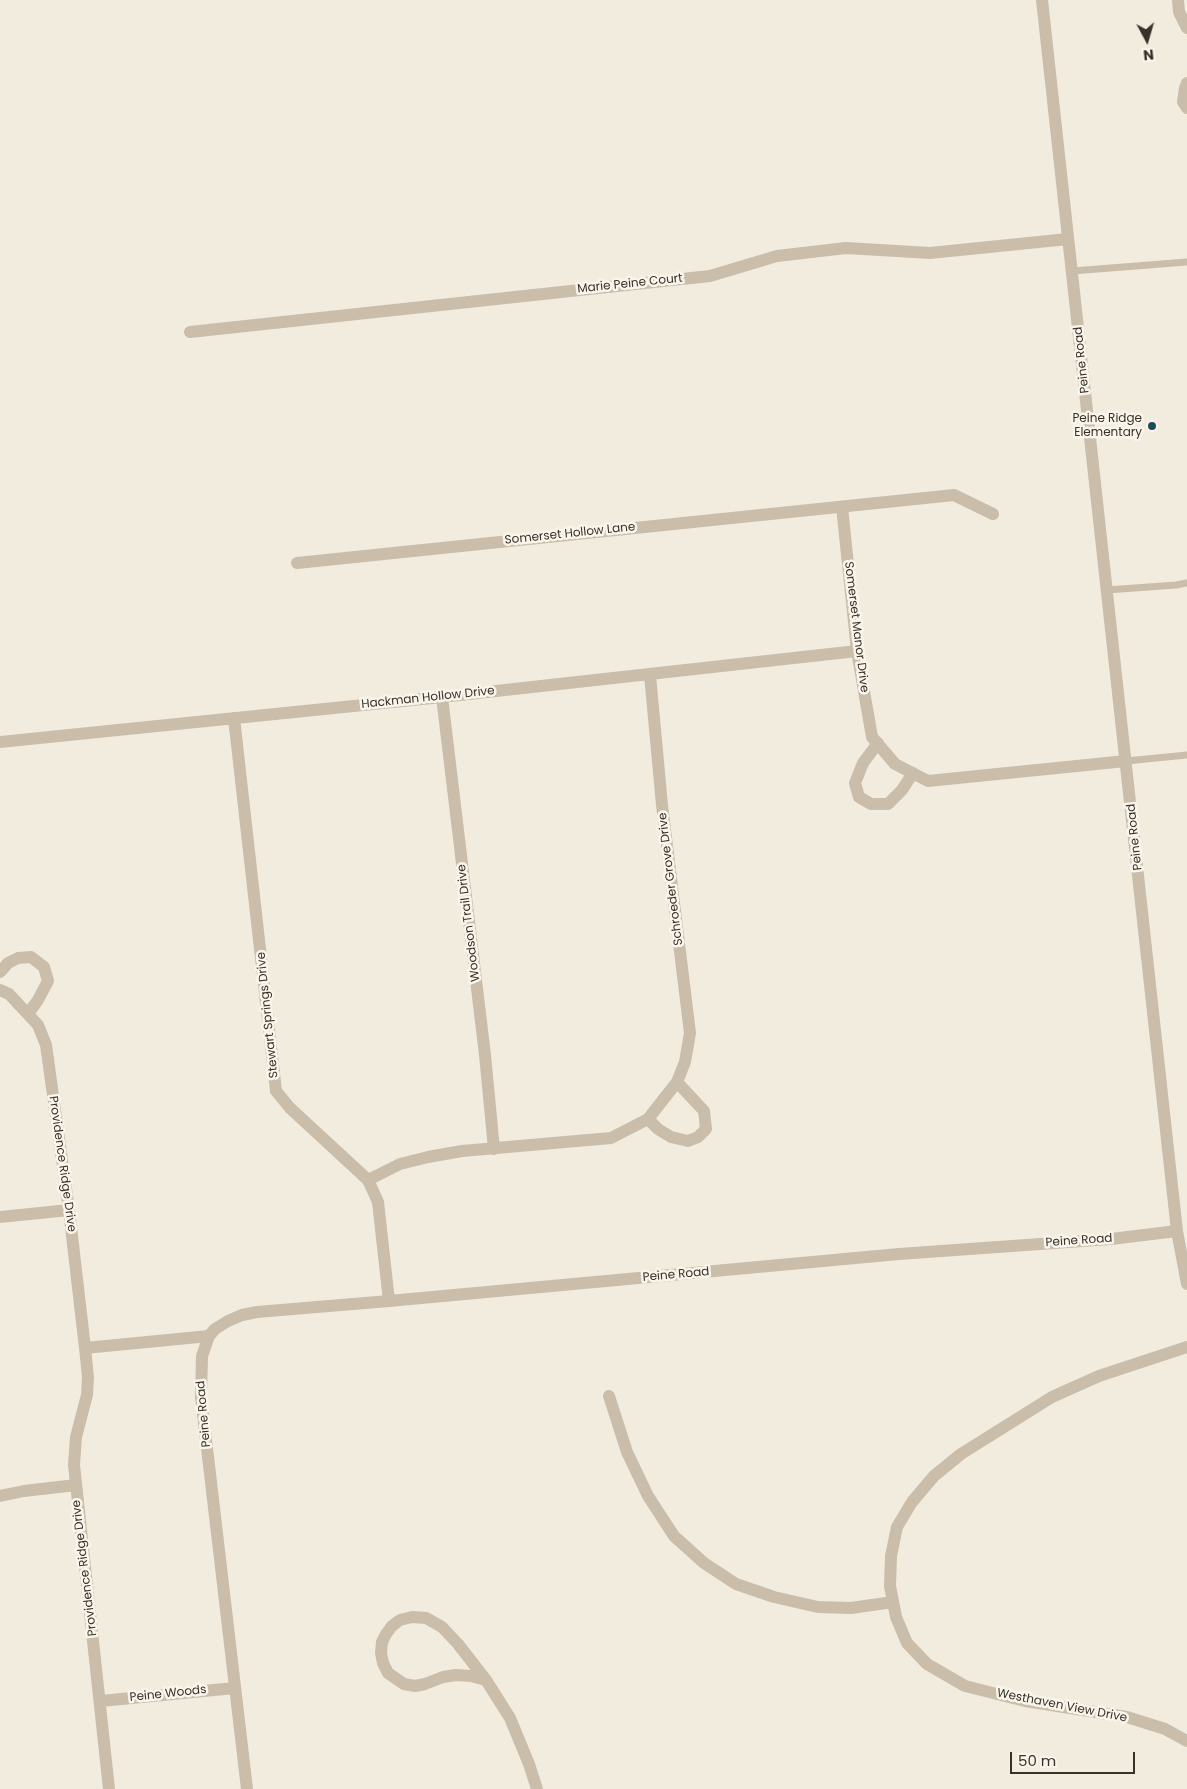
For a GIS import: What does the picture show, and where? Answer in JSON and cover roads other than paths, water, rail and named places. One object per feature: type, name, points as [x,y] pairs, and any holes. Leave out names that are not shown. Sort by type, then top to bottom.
[{"type":"street","name":"Peine Road","points":[[247,1789],[201,1397],[202,1356],[208,1336],[228,1321],[242,1315],[257,1312],[389,1302],[889,1255],[1111,1239],[1177,1232],[1042,0]]},
{"type":"street","points":[[1178,0],[1179,12],[1187,28]]},
{"type":"street","points":[[1187,84],[1183,102],[1187,108]]},
{"type":"street","name":"Marie Peine Court","points":[[190,332],[710,276],[777,256],[846,248],[930,253],[1068,240]]},
{"type":"street","name":"Somerset Hollow Lane","points":[[298,563],[954,495],[993,514]]},
{"type":"street","name":"Somerset Manor Drive","points":[[842,508],[856,651],[872,737],[896,764],[928,781],[1126,761]]},
{"type":"street","name":"Hackman Hollow Drive","points":[[0,742],[442,697],[856,651]]},
{"type":"street","name":"Schroeder Grove Drive","points":[[368,1180],[400,1164],[462,1151],[611,1138],[648,1119],[677,1082],[685,1062],[690,1033],[662,805],[650,674]]},
{"type":"street","name":"Woodson Trail Drive","points":[[442,697],[485,1055],[494,1149]]},
{"type":"street","name":"Stewart Springs Drive","points":[[234,718],[276,1091],[290,1108],[368,1180],[378,1202],[389,1302]]},
{"type":"street","points":[[0,736],[0,742]]},
{"type":"street","points":[[878,743],[863,763],[855,783],[859,797],[871,804],[888,804],[902,790],[913,773]]},
{"type":"street","points":[[0,972],[8,963],[18,958],[31,957],[44,967],[48,981],[28,1014]]},
{"type":"street","name":"Providence Ridge Drive","points":[[0,990],[9,994],[38,1025],[46,1045],[69,1210],[88,1377],[87,1394],[74,1452],[76,1485],[101,1701],[109,1789]]},
{"type":"street","points":[[648,1119],[658,1129],[671,1137],[688,1141],[698,1137],[706,1129],[704,1111],[677,1082]]},
{"type":"street","points":[[0,1218],[69,1210]]},
{"type":"street","points":[[1177,1232],[1187,1284]]},
{"type":"street","points":[[85,1348],[208,1336]]},
{"type":"street","name":"Westhaven View Drive","points":[[1187,1347],[1099,1376],[1052,1397],[961,1454],[934,1476],[912,1502],[897,1527],[891,1556],[890,1586],[896,1617],[907,1643],[927,1664],[965,1686],[1025,1701],[1127,1717],[1164,1729],[1187,1741]]},
{"type":"street","points":[[609,1396],[627,1452],[648,1496],[674,1536],[704,1563],[736,1584],[774,1598],[818,1607],[851,1608],[893,1602]]},
{"type":"street","points":[[0,1496],[24,1491],[76,1485]]},
{"type":"street","points":[[486,1680],[456,1675],[442,1677],[415,1686],[404,1684],[388,1673],[381,1653],[382,1642],[392,1626],[400,1620],[412,1617],[426,1618],[442,1627],[486,1680],[510,1718],[537,1789]]},
{"type":"street","name":"Peine Woods","points":[[101,1701],[235,1688]]},
{"type":"lane","points":[[1072,271],[1187,262]]},
{"type":"lane","points":[[1107,590],[1187,583]]},
{"type":"lane","points":[[1126,761],[1187,755]]},
{"type":"place","name":"Peine Ridge Elementary","points":[[1152,426]]}]
